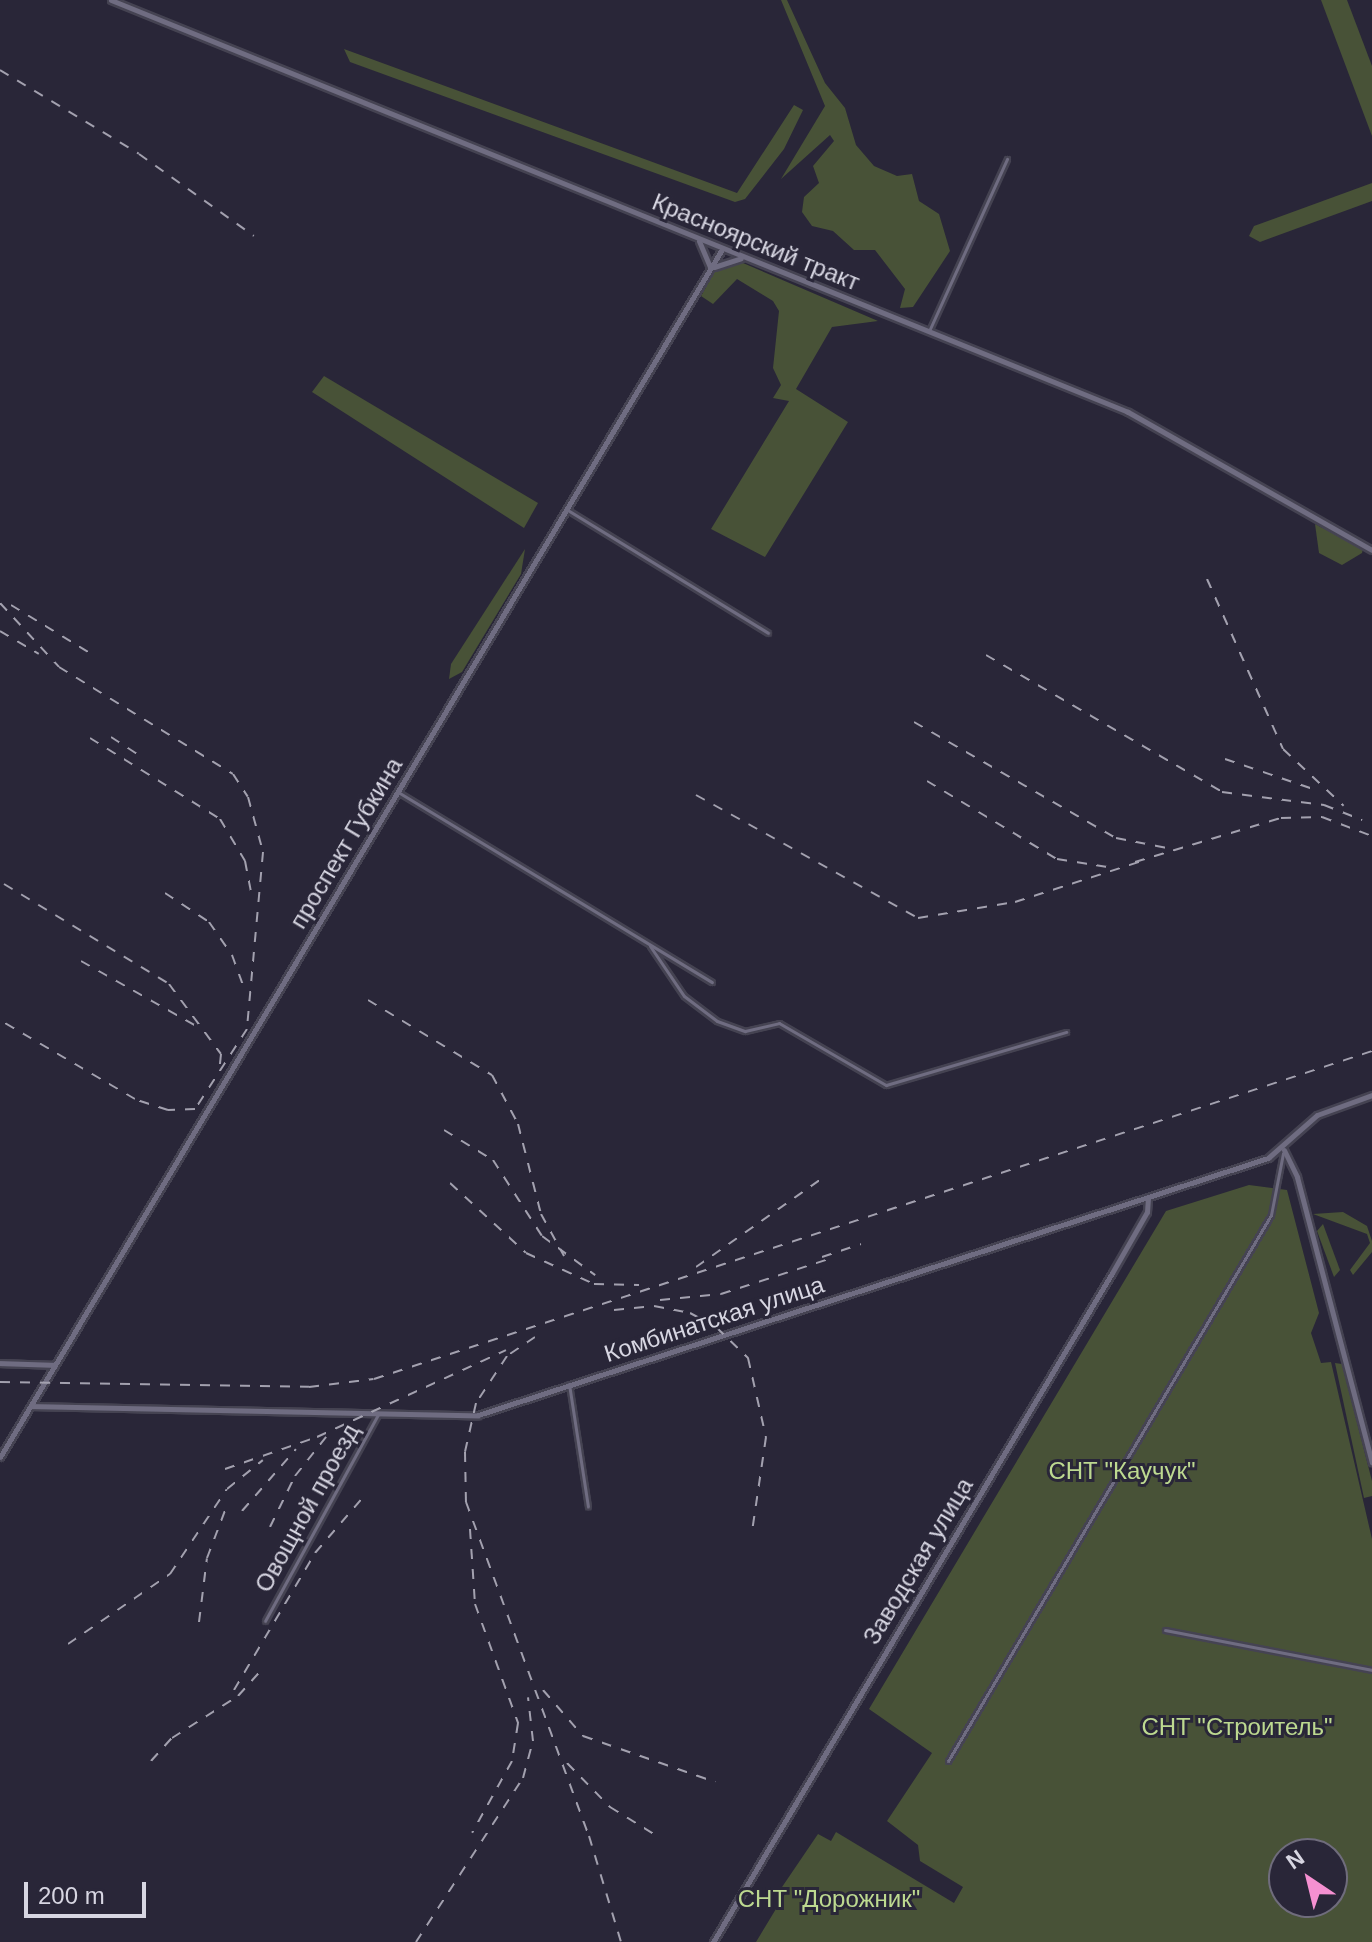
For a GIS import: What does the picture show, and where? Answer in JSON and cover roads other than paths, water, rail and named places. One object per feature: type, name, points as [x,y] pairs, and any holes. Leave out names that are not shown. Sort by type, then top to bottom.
[{"type":"main road","name":"Красноярский тракт","points":[[111,0],[1140,418],[1372,550]]},
{"type":"main road","points":[[696,238],[710,255],[708,274]]},
{"type":"main road","name":"проспект Губкина","points":[[0,1457],[722,249]]},
{"type":"main road","points":[[708,274],[724,259],[746,258]]},
{"type":"main road","name":"Комбинатская улица","points":[[31,1406],[478,1415],[1284,1150],[1317,1115],[1372,1095]]},
{"type":"main road","points":[[1284,1150],[1297,1177],[1372,1462]]},
{"type":"main road","name":"Заводская улица","points":[[713,1942],[1112,1273],[1147,1212],[1148,1197]]},
{"type":"main road","points":[[0,1363],[55,1365]]},
{"type":"street","points":[[929,331],[1007,159]]},
{"type":"street","points":[[566,509],[768,633]]},
{"type":"street","points":[[398,792],[712,982]]},
{"type":"street","points":[[650,946],[684,996],[717,1021],[745,1031],[779,1023],[886,1085],[1066,1032]]},
{"type":"street","points":[[948,1761],[1271,1215],[1284,1150]]},
{"type":"street","points":[[569,1384],[588,1507]]},
{"type":"street","name":"Овощной проезд","points":[[265,1621],[379,1413]]},
{"type":"street","points":[[1165,1630],[1372,1670]]},
{"type":"railway","points":[[0,70],[139,154],[254,236]]},
{"type":"railway","points":[[1207,579],[1283,749],[1344,806]]},
{"type":"railway","points":[[0,603],[59,667],[233,774],[248,797],[263,852],[247,1029],[195,1109],[168,1110],[135,1099],[0,1020]]},
{"type":"railway","points":[[11,605],[90,653]]},
{"type":"railway","points":[[0,631],[39,654]]},
{"type":"railway","points":[[986,655],[1222,792],[1324,805],[1362,820]]},
{"type":"railway","points":[[914,722],[1116,838],[1167,848]]},
{"type":"railway","points":[[111,737],[139,755]]},
{"type":"railway","points":[[90,738],[220,819],[245,861],[252,897]]},
{"type":"railway","points":[[1225,759],[1313,789]]},
{"type":"railway","points":[[927,781],[1057,859],[1107,867]]},
{"type":"railway","points":[[696,795],[918,918],[1015,902],[1145,860]]},
{"type":"railway","points":[[1135,862],[1281,818],[1322,817],[1372,836]]},
{"type":"railway","points":[[4,884],[169,984],[221,1054],[219,1073]]},
{"type":"railway","points":[[165,893],[209,922],[232,955],[244,988]]},
{"type":"railway","points":[[81,961],[198,1027]]},
{"type":"railway","points":[[368,1000],[492,1075],[518,1124],[541,1214],[564,1256]]},
{"type":"railway","points":[[0,1382],[309,1387],[374,1379],[1372,1051]]},
{"type":"railway","points":[[444,1130],[493,1160],[542,1236],[595,1275]]},
{"type":"railway","points":[[696,1267],[820,1180]]},
{"type":"railway","points":[[450,1183],[526,1253],[594,1284],[639,1285]]},
{"type":"railway","points":[[822,1257],[861,1244]]},
{"type":"railway","points":[[660,1300],[721,1294],[832,1258]]},
{"type":"railway","points":[[614,1310],[654,1306],[690,1313],[716,1327],[748,1358],[766,1437],[752,1532]]},
{"type":"railway","points":[[535,1337],[507,1356],[476,1403],[465,1452],[466,1502],[589,1836],[621,1942]]},
{"type":"railway","points":[[225,1469],[317,1437],[506,1350]]},
{"type":"railway","points":[[270,1527],[295,1476],[326,1437]]},
{"type":"railway","points":[[242,1511],[296,1449]]},
{"type":"railway","points":[[68,1644],[170,1574],[227,1489],[263,1460]]},
{"type":"railway","points":[[234,1690],[315,1553],[365,1495]]},
{"type":"railway","points":[[199,1622],[207,1558],[226,1508]]},
{"type":"railway","points":[[470,1529],[475,1604],[518,1723],[512,1761],[472,1833]]},
{"type":"railway","points":[[151,1761],[172,1738],[238,1696],[263,1668]]},
{"type":"railway","points":[[543,1690],[583,1736],[715,1782]]},
{"type":"railway","points":[[416,1942],[523,1778],[533,1741],[528,1697]]},
{"type":"railway","points":[[567,1763],[610,1807],[657,1836]]},
{"type":"park label","name":"СНТ \"Каучук\"","points":[[1122,1471]]},
{"type":"park label","name":"СНТ \"Строитель\"","points":[[1237,1727]]},
{"type":"park label","name":"СНТ \"Дорожник\"","points":[[829,1899]]}]
